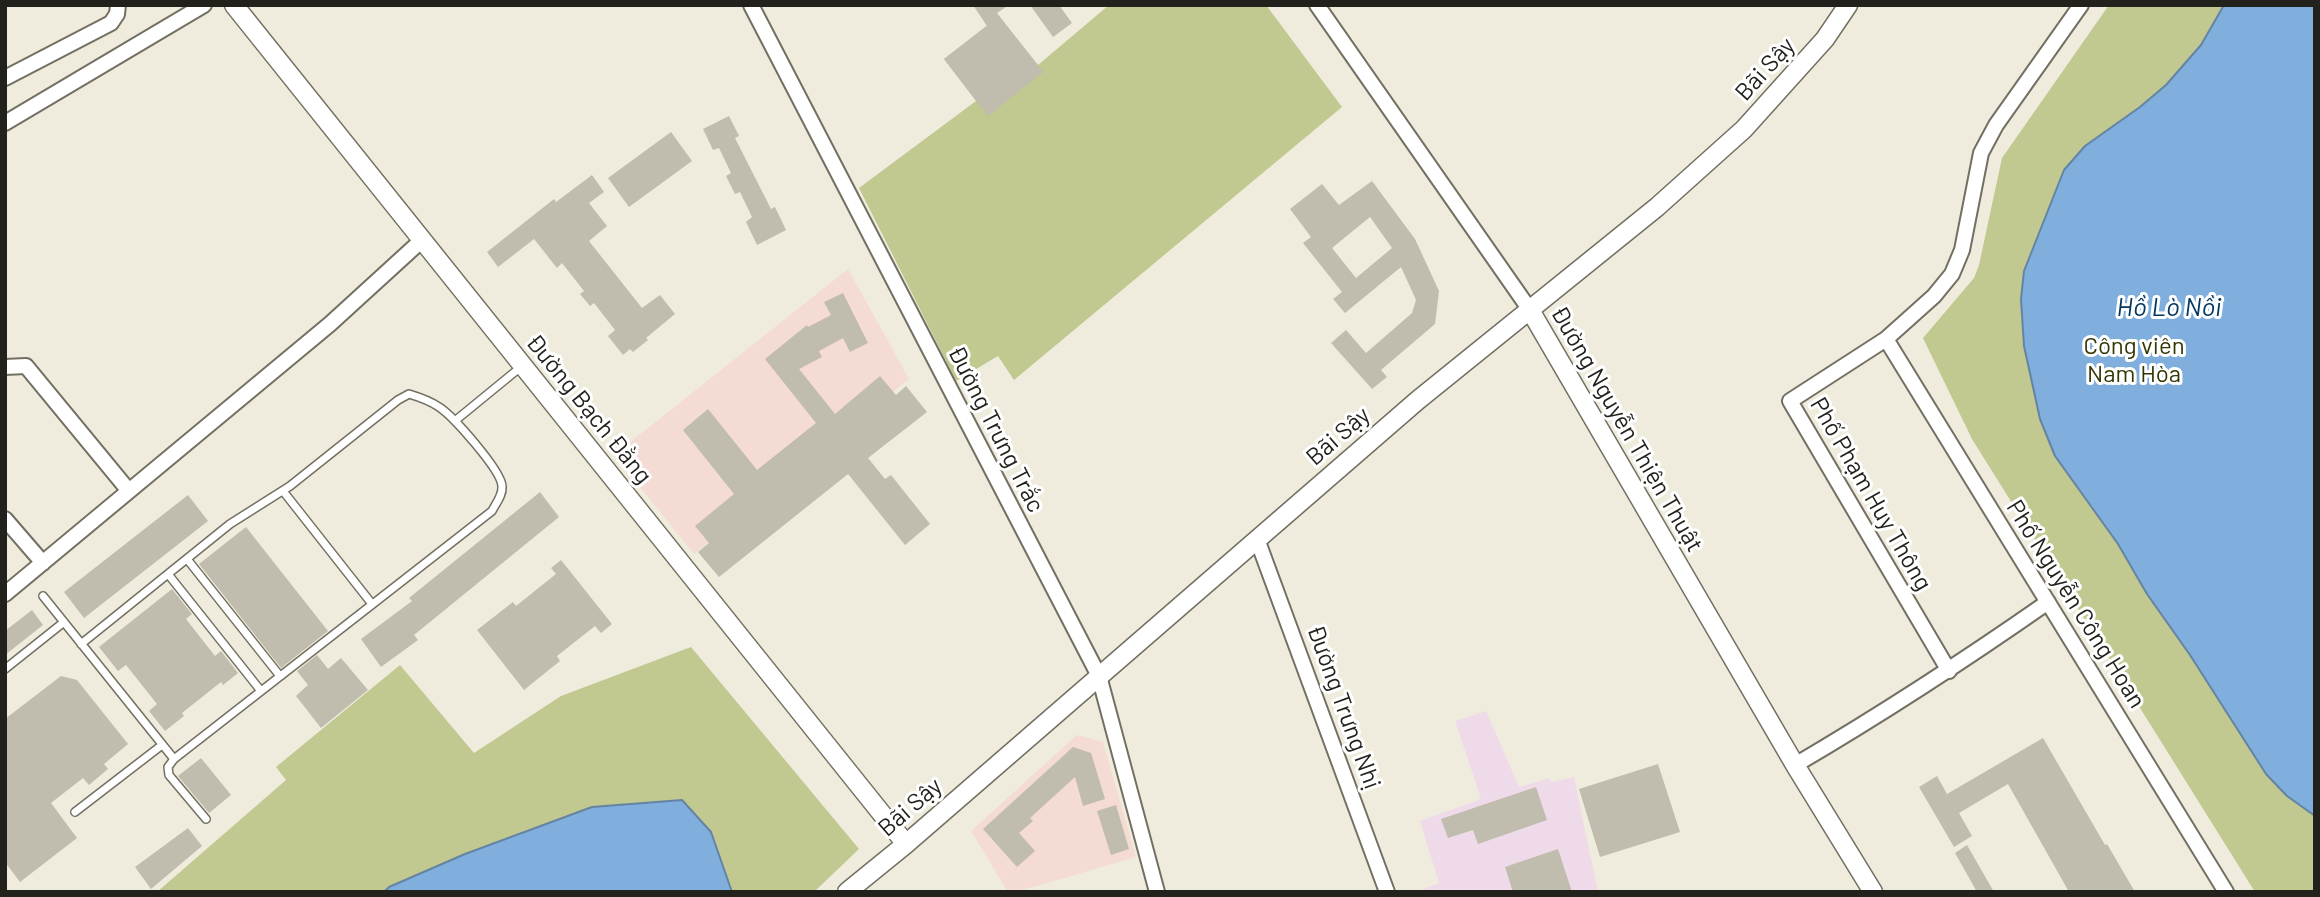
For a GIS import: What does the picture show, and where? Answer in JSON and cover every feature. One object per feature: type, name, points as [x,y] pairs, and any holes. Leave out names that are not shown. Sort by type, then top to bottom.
[{"type":"street","points":[[5,78],[111,23],[117,14],[118,5]]},
{"type":"street","points":[[5,122],[204,5]]},
{"type":"street","name":"Đường Trưng Trắc","points":[[751,5],[1098,676],[1157,892]]},
{"type":"street","name":"Đường Nguyễn Thiện Thuật","points":[[1317,5],[1530,310],[1795,765],[1873,892]]},
{"type":"street","name":"Bãi Sậy","points":[[847,892],[906,844],[1418,400],[1657,208],[1744,129],[1825,39],[1848,5]]},
{"type":"street","points":[[1886,340],[1934,296],[1952,274],[1962,250],[1980,153],[1996,125],[2081,5]]},
{"type":"street","name":"Đường Bạch Đằng","points":[[239,7],[906,844]]},
{"type":"street","points":[[5,594],[330,324],[422,240]]},
{"type":"street","name":"Phố Nguyễn Công Hoan","points":[[1886,340],[2227,892]]},
{"type":"street","name":"Phố Phạm Huy Thông","points":[[1886,340],[1790,401],[1949,671]]},
{"type":"street","points":[[5,367],[26,366],[130,491]]},
{"type":"street","points":[[5,519],[43,563]]},
{"type":"street","name":"Đường Trưng Nhị","points":[[1257,539],[1387,892]]},
{"type":"street","points":[[1795,765],[1875,719],[2048,602]]},
{"type":"lane","points":[[456,420],[523,366]]},
{"type":"lane","points":[[81,644],[230,524],[283,491],[409,394],[438,406],[456,420],[499,474],[502,486],[500,497],[492,511],[174,759],[168,767],[169,775],[206,819]]},
{"type":"lane","points":[[283,491],[372,604]]},
{"type":"lane","points":[[187,559],[280,676]]},
{"type":"lane","points":[[169,574],[261,691]]},
{"type":"lane","points":[[43,596],[174,759]]},
{"type":"lane","points":[[5,669],[64,622]]},
{"type":"lane","points":[[75,812],[162,745]]},
{"type":"shaded area","points":[[848,269],[909,379],[694,554],[614,455]]},
{"type":"shaded area","points":[[1486,711],[1519,787],[1550,778],[1551,782],[1574,777],[1598,892],[1417,892],[1439,883],[1420,821],[1481,799],[1455,721]]},
{"type":"shaded area","points":[[1077,735],[1103,742],[1136,857],[1016,892],[1008,892],[971,831]]},
{"type":"green space","points":[[1109,5],[1266,5],[1342,107],[1014,380],[998,356],[956,381],[859,188],[976,101],[944,59],[999,16],[1038,65]]},
{"type":"green space","name":"Hồ Lò Nồi","points":[[2109,5],[2315,5],[2315,892],[2255,892],[1972,439],[1923,338],[1974,278],[2002,158]]},
{"type":"green space","points":[[691,647],[859,849],[814,892],[157,892],[286,780],[276,767],[400,665],[474,753],[561,696]]},
{"type":"water","name":"Hồ Lò Nồi","points":[[2224,5],[2315,5],[2315,816],[2287,796],[2266,774],[2190,655],[2147,594],[2118,544],[2055,456],[2040,419],[2024,346],[2021,299],[2024,271],[2064,170],[2085,146],[2166,85],[2201,45]]},
{"type":"water","points":[[682,800],[711,832],[732,892],[384,892],[389,887],[465,854],[592,807]]},
{"type":"building","points":[[973,5],[1009,5],[997,13],[1043,72],[988,116],[944,59],[987,26]]},
{"type":"building","points":[[1030,5],[1059,5],[1072,23],[1053,37]]},
{"type":"building","points":[[729,116],[739,136],[735,138],[771,209],[775,207],[786,230],[757,245],[746,222],[752,217],[740,192],[735,194],[726,176],[731,173],[719,148],[713,150],[703,129]]},
{"type":"building","points":[[671,132],[692,161],[629,207],[608,178]]},
{"type":"building","points":[[592,175],[604,192],[589,203],[607,226],[589,241],[642,308],[660,295],[675,314],[633,352],[630,349],[623,355],[608,336],[615,330],[594,303],[590,306],[580,294],[584,291],[562,263],[557,268],[534,239],[498,267],[487,252],[554,199],[556,202]]},
{"type":"building","points":[[1372,181],[1415,239],[1439,291],[1435,324],[1381,370],[1387,377],[1372,389],[1331,343],[1346,330],[1366,353],[1412,313],[1416,300],[1401,267],[1345,313],[1333,299],[1342,292],[1303,243],[1311,237],[1290,209],[1322,184],[1339,205]],"holes":[[[1370,217],[1392,248],[1356,278],[1332,248]]]},
{"type":"building","points":[[843,293],[868,343],[850,352],[843,338],[819,351],[822,357],[799,369],[835,414],[880,376],[896,395],[906,386],[927,412],[868,458],[885,479],[891,475],[930,524],[905,545],[848,474],[719,577],[698,552],[709,543],[695,526],[734,494],[683,430],[708,409],[757,470],[816,423],[765,359],[807,325],[808,327],[831,315],[824,302]]},
{"type":"building","points":[[540,492],[559,517],[414,635],[418,640],[381,667],[361,639],[412,601],[409,598]]},
{"type":"building","points":[[188,495],[208,521],[84,618],[64,592]]},
{"type":"building","points":[[246,527],[328,631],[281,668],[199,564]]},
{"type":"building","points":[[561,560],[612,624],[601,633],[595,626],[557,656],[560,661],[524,690],[477,630],[513,602],[516,606],[556,574],[551,568]]},
{"type":"building","points":[[172,589],[192,614],[186,619],[215,656],[221,651],[238,673],[223,685],[221,682],[182,713],[184,716],[165,731],[149,711],[157,704],[126,665],[118,671],[99,647]]},
{"type":"building","points":[[32,610],[43,625],[5,655],[5,631]]},
{"type":"building","points":[[317,655],[328,669],[341,658],[368,690],[321,728],[296,696],[308,685],[297,671]]},
{"type":"building","points":[[61,676],[77,680],[128,744],[104,764],[108,769],[89,785],[83,778],[51,803],[77,838],[20,882],[5,862],[5,719]]},
{"type":"building","points":[[2043,738],[2135,892],[2069,892],[2008,784],[1959,813],[1972,836],[1954,847],[1919,787],[1937,776],[1947,794]]},
{"type":"building","points":[[1073,747],[1091,753],[1105,799],[1083,806],[1075,777],[1030,818],[1033,821],[1019,833],[1035,851],[1017,867],[983,829]]},
{"type":"building","points":[[201,758],[231,795],[209,813],[178,776]]},
{"type":"building","points":[[1658,764],[1680,832],[1600,857],[1579,789]]},
{"type":"building","points":[[1536,787],[1547,820],[1478,844],[1473,830],[1448,838],[1441,819]]},
{"type":"building","points":[[1116,805],[1129,849],[1111,855],[1097,811]]},
{"type":"building","points":[[188,828],[202,846],[151,889],[135,867]]},
{"type":"building","points":[[1967,845],[1994,892],[1977,892],[1955,853]]},
{"type":"building","points":[[1558,849],[1572,892],[1513,892],[1505,867]]},
{"type":"park label","name":"Công viên Nam Hòa","points":[[2134,360]]}]
